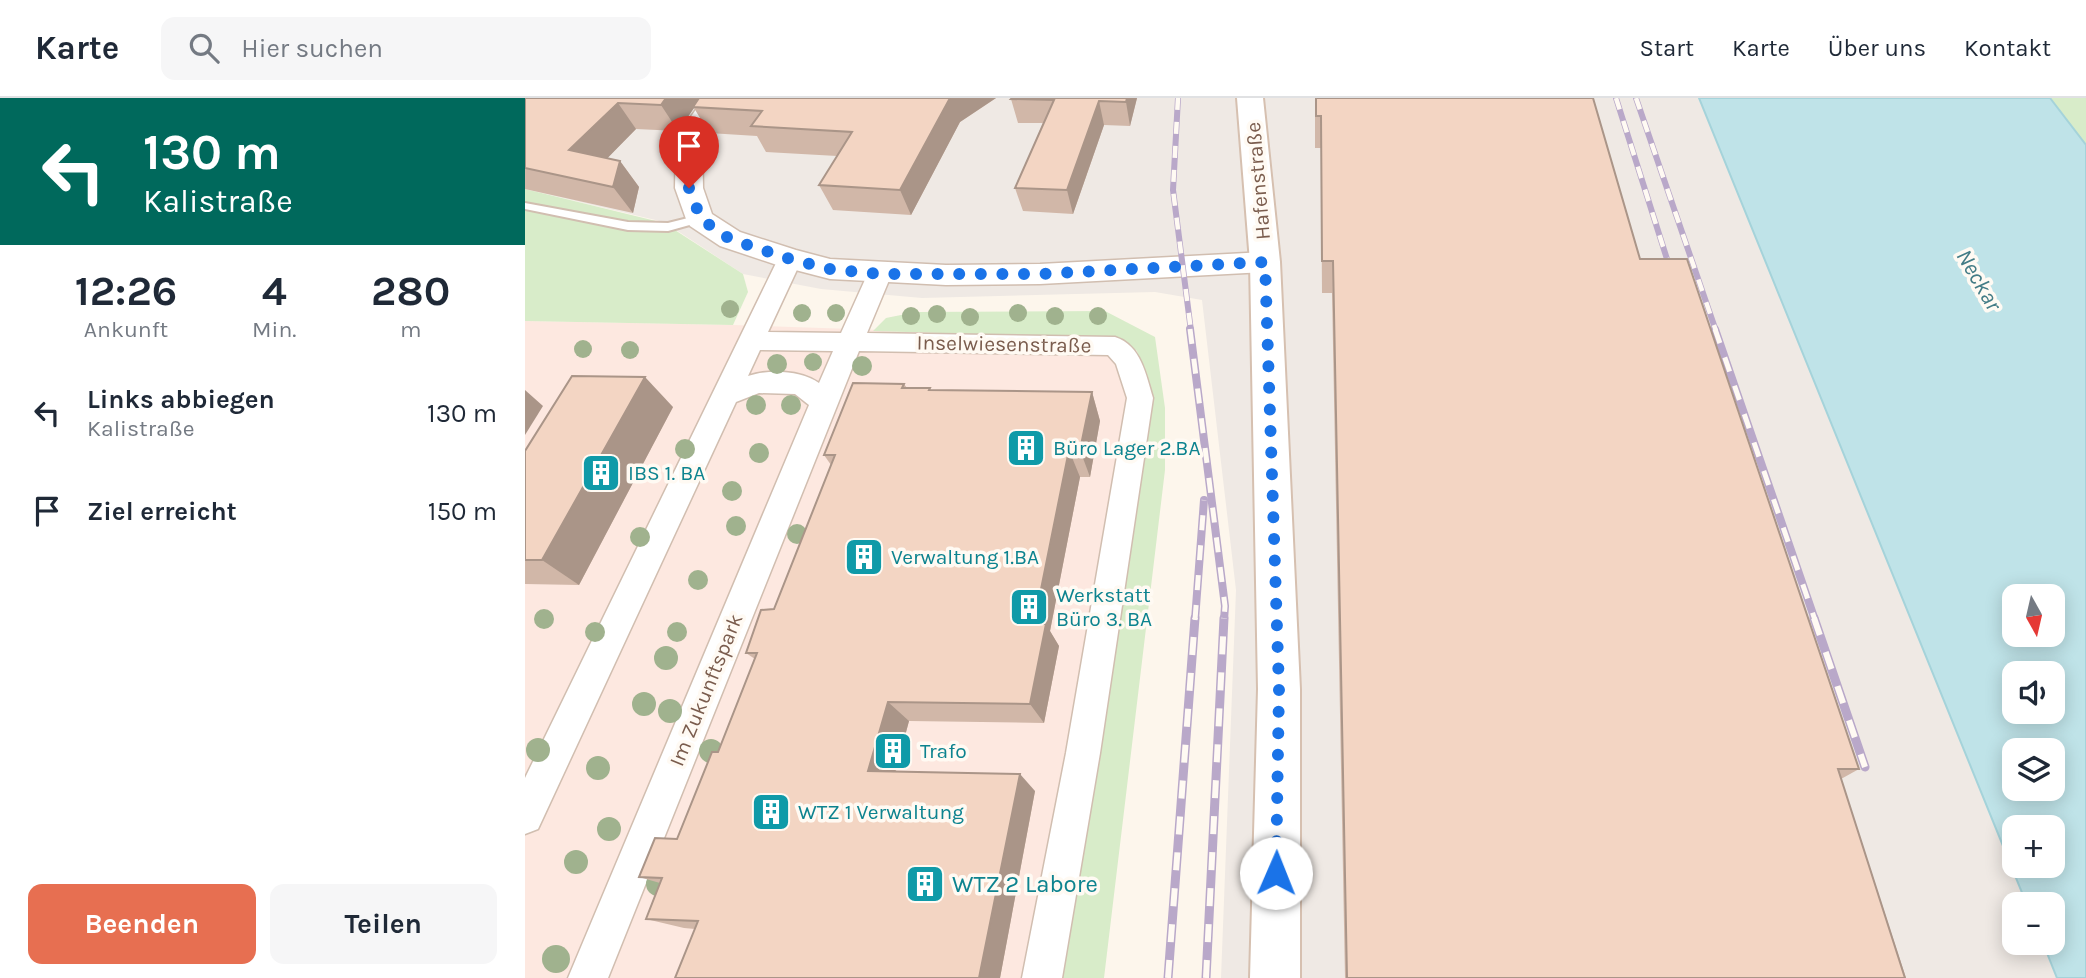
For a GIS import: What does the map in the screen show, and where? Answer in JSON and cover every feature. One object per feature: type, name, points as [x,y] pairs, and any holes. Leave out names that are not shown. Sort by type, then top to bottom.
[{"type":"main road","name":"Hafenstraße","points":[[1250,98],[1265,262],[1279,689],[1275,978]]},
{"type":"street","points":[[717,98],[689,138],[689,188],[701,219],[730,239],[790,259],[830,269],[880,274],[1040,274],[1265,262]]},
{"type":"street","points":[[525,816],[790,259]]},
{"type":"street","name":"Im Zukunftspark","points":[[588,978],[824,402],[880,274]]},
{"type":"street","name":"Inselwiesenstraße","points":[[751,341],[1115,346],[1129,360],[1139,398],[1083,752],[1042,978]]},
{"type":"street","points":[[723,396],[757,383],[801,384],[824,402]]},
{"type":"lane","points":[[525,206],[628,226],[668,228],[701,219]]},
{"type":"shaded area","points":[[525,98],[1699,98],[2002,843],[2002,878],[2016,878],[2022,892],[2002,892],[2002,955],[2048,955],[2057,978],[1221,978],[1236,590],[1202,300],[1155,292],[922,298],[821,289],[743,274],[664,222],[525,189]]},
{"type":"shaded area","points":[[525,321],[1118,338],[1137,351],[1145,399],[1141,450],[1062,978],[525,978]]},
{"type":"green space","points":[[2050,98],[2086,98],[2086,145]]},
{"type":"green space","points":[[525,189],[664,223],[743,274],[748,292],[733,325],[525,321]]},
{"type":"green space","points":[[1105,311],[1155,337],[1165,408],[1165,470],[1104,978],[1062,978],[1141,450],[1145,399],[1137,351],[1118,338],[873,331],[886,318],[916,312]]},
{"type":"water","name":"Neckar","points":[[1699,98],[2050,98],[2086,145],[2086,978],[2057,978],[2048,955],[2065,955],[2065,892],[2022,892],[2016,878],[2065,878],[2065,815],[2002,815],[2002,843]]},
{"type":"building","points":[[525,98],[666,98],[661,105],[618,103],[569,150],[620,161],[613,187],[525,168]]},
{"type":"building","points":[[699,98],[950,98],[900,190],[819,185],[852,132],[751,126],[762,111],[693,107]]},
{"type":"building","points":[[1012,98],[1127,98],[1126,102],[1099,101],[1067,190],[1015,188],[1054,100]]},
{"type":"building","points":[[1316,98],[1593,98],[1640,259],[1687,259],[1859,769],[1838,769],[1905,978],[1347,978],[1333,261],[1322,261],[1321,116],[1316,116]]},
{"type":"building","points":[[572,376],[645,377],[542,560],[525,560],[525,451]]},
{"type":"building","points":[[853,383],[904,384],[902,388],[930,388],[929,390],[1092,392],[1080,450],[1069,450],[1034,624],[1046,624],[1030,704],[888,702],[868,771],[1020,774],[979,978],[675,978],[698,921],[646,919],[662,878],[639,877],[655,838],[677,839],[712,752],[718,752],[757,653],[746,653],[761,610],[774,609],[835,455],[824,455]]},
{"type":"railway","points":[[1178,98],[1173,190],[1191,331]]},
{"type":"railway","points":[[1616,98],[1673,278]]},
{"type":"railway","points":[[1636,98],[1716,331]]},
{"type":"railway","points":[[1190,329],[1225,606],[1224,620]]},
{"type":"railway","points":[[1715,329],[1815,620]]},
{"type":"railway","points":[[1195,620],[1204,500]]},
{"type":"railway","points":[[1168,978],[1195,618]]},
{"type":"railway","points":[[1206,978],[1224,618]]},
{"type":"railway","points":[[1814,618],[1865,767]]},
{"type":"place","name":"Büro Lager 2.BA","points":[[1026,448]]},
{"type":"place","name":"IBS 1. BA","points":[[601,473]]},
{"type":"place","name":"Verwaltung 1.BA","points":[[864,557]]},
{"type":"place","name":"Werkstatt Büro 3. BA","points":[[1029,607]]},
{"type":"place","name":"Trafo","points":[[893,751]]},
{"type":"place","name":"WTZ 1 Verwaltung","points":[[771,812]]},
{"type":"place","name":"WTZ 2 Labore","points":[[925,884]]},
{"type":"route","points":[[689,188],[701,219],[730,239],[830,269],[880,274],[1040,274],[1265,262],[1279,689],[1276,873]]}]
